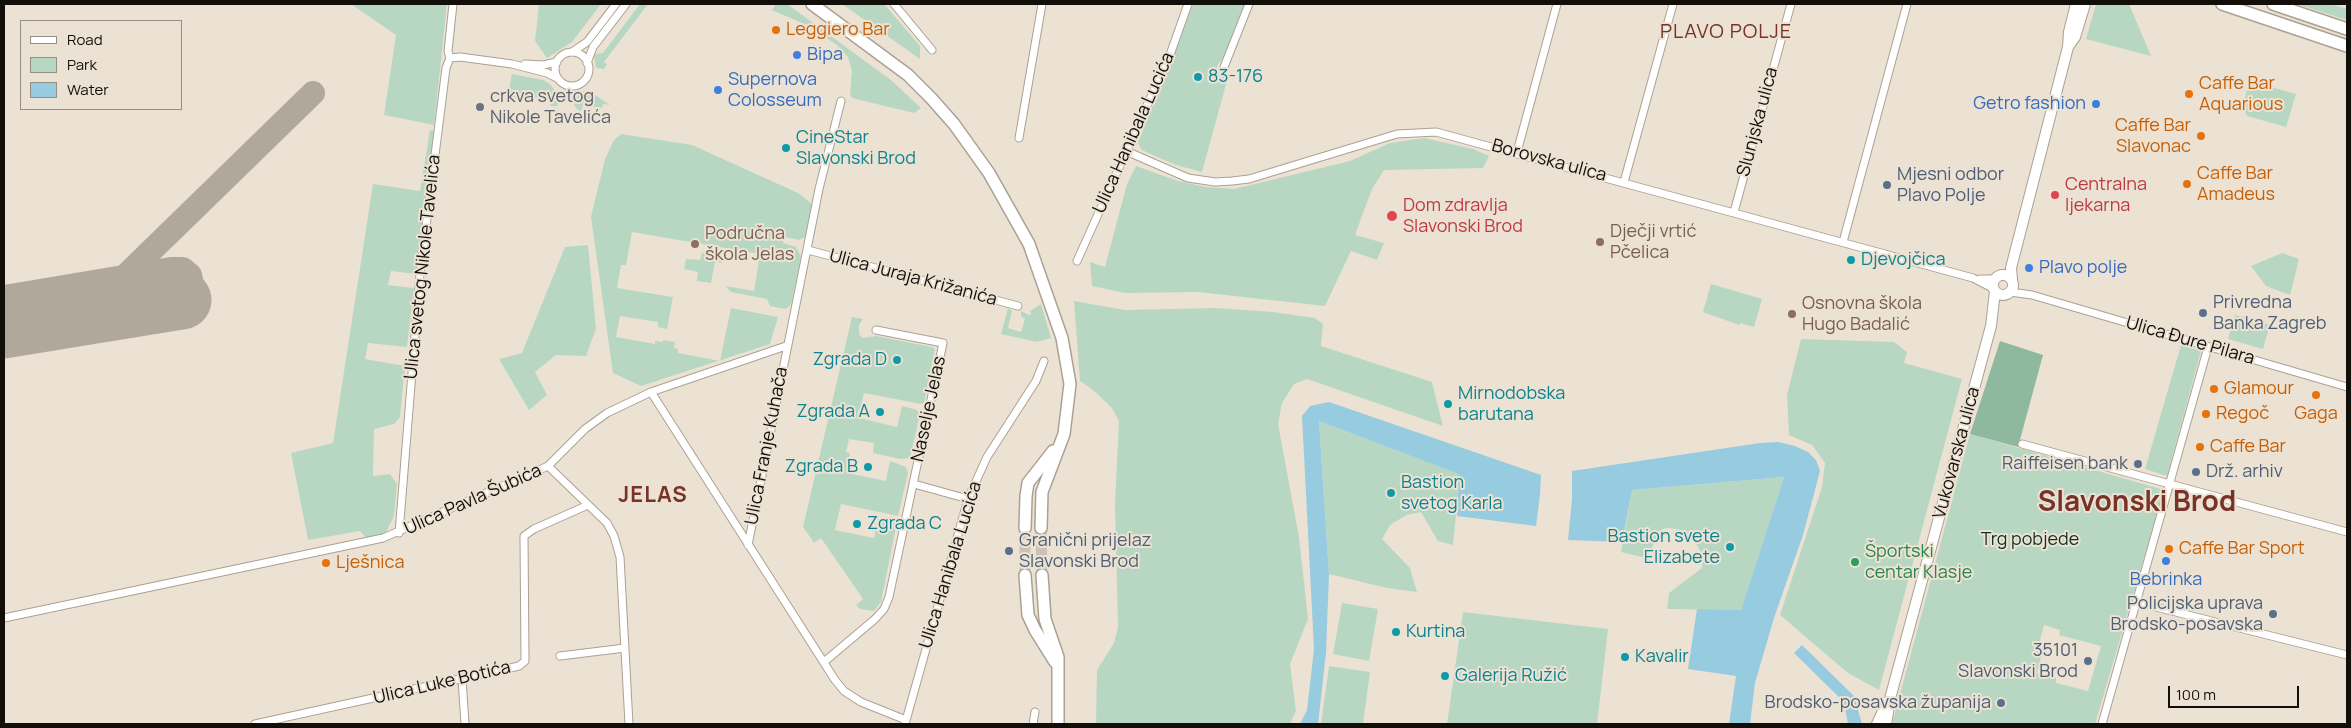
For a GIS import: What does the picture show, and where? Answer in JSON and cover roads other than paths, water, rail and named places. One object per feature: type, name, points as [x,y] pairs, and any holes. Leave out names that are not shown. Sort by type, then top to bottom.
[{"type":"main road","points":[[812,4],[908,75],[931,98],[971,146],[1014,215],[1042,279],[1066,355],[1070,394],[1062,439],[1042,492],[1041,528]]},
{"type":"main road","name":"Vukovarska ulica","points":[[1886,724],[1891,695],[1991,326],[1999,307],[2011,287],[2011,268],[2022,220],[2068,47],[2069,32],[2076,4]]},
{"type":"main road","name":"Vukovarska ulica","points":[[2068,47],[2075,37],[2085,4]]},
{"type":"main road","points":[[2222,4],[2347,46]]},
{"type":"main road","points":[[2273,4],[2347,29]]},
{"type":"main road","name":"Vukovarska ulica","points":[[1991,326],[1995,284],[2003,269],[2022,220]]},
{"type":"main road","points":[[2004,274],[2011,287],[2001,294],[1995,284],[2004,274]]},
{"type":"main road","points":[[1025,528],[1028,483],[1062,439]]},
{"type":"main road","points":[[1026,575],[1028,615],[1052,657],[1058,674]]},
{"type":"main road","points":[[1042,575],[1044,611],[1058,654],[1058,724]]},
{"type":"main road","name":"Vukovarska ulica","points":[[1877,724],[1891,695]]},
{"type":"street","name":"Ulica svetog Nikole Tavelića","points":[[399,533],[420,274],[446,68],[450,58],[448,51],[453,4]]},
{"type":"street","points":[[512,64],[556,62],[563,55],[572,52],[587,42],[616,4]]},
{"type":"street","points":[[450,58],[460,57],[512,64],[547,73],[567,85],[580,84],[588,73],[587,63],[593,47],[626,4]]},
{"type":"street","points":[[894,4],[932,50]]},
{"type":"street","points":[[1019,138],[1042,4]]},
{"type":"street","name":"Ulica Hanibala Lucića","points":[[1077,261],[1171,52],[1188,4]]},
{"type":"street","points":[[1224,67],[1249,4]]},
{"type":"street","points":[[1517,152],[1557,4]]},
{"type":"street","points":[[1624,182],[1673,4]]},
{"type":"street","name":"Slunjska ulica","points":[[1734,212],[1791,4]]},
{"type":"street","points":[[1843,242],[1908,4]]},
{"type":"street","points":[[572,52],[581,56],[587,63]]},
{"type":"street","points":[[556,62],[557,78]]},
{"type":"street","name":"Ulica Franje Kuhača","points":[[748,545],[786,346],[808,250],[819,189],[842,101]]},
{"type":"street","name":"Borovska ulica","points":[[1126,151],[1188,178],[1215,182],[1249,178],[1397,134],[1436,132],[1517,152],[1995,284]]},
{"type":"street","name":"Ulica Juraja Križanića","points":[[808,250],[1018,306]]},
{"type":"street","name":"Ulica Đure Pilara","points":[[2011,287],[2032,295],[2347,387]]},
{"type":"street","name":"Naselje Jelas","points":[[824,662],[884,609],[889,597],[943,343],[876,330]]},
{"type":"street","name":"Ulica Franje Kuhača","points":[[650,392],[786,346]]},
{"type":"street","points":[[2102,724],[2208,347]]},
{"type":"street","name":"Ulica Hanibala Lucića","points":[[906,722],[968,499],[987,457],[1036,381],[1044,361]]},
{"type":"street","points":[[650,392],[844,691],[861,702],[906,722]]},
{"type":"street","name":"Ulica Pavla Šubića","points":[[4,618],[366,543],[399,533],[548,466],[585,430],[607,413],[650,392]]},
{"type":"street","points":[[2022,444],[2347,532]]},
{"type":"street","points":[[548,466],[607,523],[614,536],[620,557],[630,724]]},
{"type":"street","name":"Naselje Jelas","points":[[914,484],[968,499]]},
{"type":"street","name":"Ulica Luke Botića","points":[[255,724],[519,666],[525,661],[524,536],[534,529],[588,504]]},
{"type":"street","points":[[2136,602],[2347,655]]},
{"type":"street","points":[[560,656],[625,648]]},
{"type":"street","points":[[462,679],[465,724]]},
{"type":"street","points":[[1033,724],[1035,712]]},
{"type":"water","points":[[1329,402],[1541,475],[1540,495],[1536,526],[1457,516],[1459,474],[1319,421],[1329,574],[1326,653],[1318,724],[1300,724],[1307,710],[1314,649],[1302,416],[1310,406]]},
{"type":"water","points":[[1778,442],[1795,446],[1808,452],[1816,460],[1820,471],[1803,535],[1774,618],[1755,683],[1750,724],[1729,724],[1736,676],[1688,669],[1697,609],[1741,610],[1784,477],[1632,490],[1622,542],[1568,540],[1572,499],[1572,471],[1760,443]]},
{"type":"water","points":[[1802,645],[1854,696],[1862,724],[1848,724],[1844,702],[1794,653]]},
{"type":"tunnel","points":[[1025,528],[1025,575]]},
{"type":"tunnel","points":[[1041,528],[1042,575]]},
{"type":"place","name":"Leggiero Bar","points":[[776,30]]},
{"type":"place","name":"Bipa","points":[[797,55]]},
{"type":"place","name":"83-176","points":[[1198,77]]},
{"type":"place","name":"Supernova Colosseum","points":[[718,90]]},
{"type":"place","name":"Caffe Bar Aquarious","points":[[2189,94]]},
{"type":"place","name":"Getro fashion","points":[[2096,104]]},
{"type":"place","name":"crkva svetog Nikole Tavelića","points":[[480,107]]},
{"type":"place","name":"Caffe Bar Slavonac","points":[[2201,136]]},
{"type":"place","name":"CineStar Slavonski Brod","points":[[786,148]]},
{"type":"place","name":"Caffe Bar Amadeus","points":[[2187,184]]},
{"type":"place","name":"Mjesni odbor Plavo Polje","points":[[1887,185]]},
{"type":"place","name":"Centralna ljekarna","points":[[2055,195]]},
{"type":"place","name":"Dom zdravlja Slavonski Brod","points":[[1392,216]]},
{"type":"place","name":"Dječji vrtić Pčelica","points":[[1600,242]]},
{"type":"place","name":"Područna škola Jelas","points":[[695,244]]},
{"type":"place","name":"Djevojčica","points":[[1851,260]]},
{"type":"place","name":"Plavo polje","points":[[2029,268]]},
{"type":"place","name":"Privredna Banka Zagreb","points":[[2203,313]]},
{"type":"place","name":"Osnovna škola Hugo Badalić","points":[[1792,314]]},
{"type":"place","name":"Zgrada D","points":[[897,360]]},
{"type":"place","name":"Glamour","points":[[2214,389]]},
{"type":"place","name":"Gaga","points":[[2316,395]]},
{"type":"place","name":"Mirnodobska barutana","points":[[1448,404]]},
{"type":"place","name":"Zgrada A","points":[[880,412]]},
{"type":"place","name":"Regoč","points":[[2206,414]]},
{"type":"place","name":"Caffe Bar","points":[[2200,447]]},
{"type":"place","name":"Raiffeisen bank","points":[[2138,464]]},
{"type":"place","name":"Zgrada B","points":[[868,467]]},
{"type":"place","name":"Drž. arhiv","points":[[2196,472]]},
{"type":"place","name":"Bastion svetog Karla","points":[[1391,493]]},
{"type":"place","name":"Zgrada C","points":[[857,524]]},
{"type":"place","name":"Bastion svete Elizabete","points":[[1730,547]]},
{"type":"place","name":"Caffe Bar Sport","points":[[2169,549]]},
{"type":"place","name":"Granični prijelaz Slavonski Brod","points":[[1009,551]]},
{"type":"place","name":"Bebrinka","points":[[2166,561]]},
{"type":"place","name":"Športski centar Klasje","points":[[1855,562]]},
{"type":"place","name":"Lješnica","points":[[326,563]]},
{"type":"place","name":"Policijska uprava Brodsko-posavska","points":[[2273,614]]},
{"type":"place","name":"Kurtina","points":[[1396,632]]},
{"type":"place","name":"Kavalir","points":[[1625,657]]},
{"type":"place","name":"35101 Slavonski Brod","points":[[2088,661]]},
{"type":"place","name":"Galerija Ružić","points":[[1445,676]]},
{"type":"place","name":"Brodsko-posavska županija","points":[[2001,703]]},
{"type":"district","name":"PLAVO POLJE","points":[[1726,32]]},
{"type":"district","name":"JELAS","points":[[653,496]]},
{"type":"district","name":"Slavonski Brod","points":[[2137,503]]},
{"type":"park label","name":"Trg pobjede","points":[[2030,540]]}]
